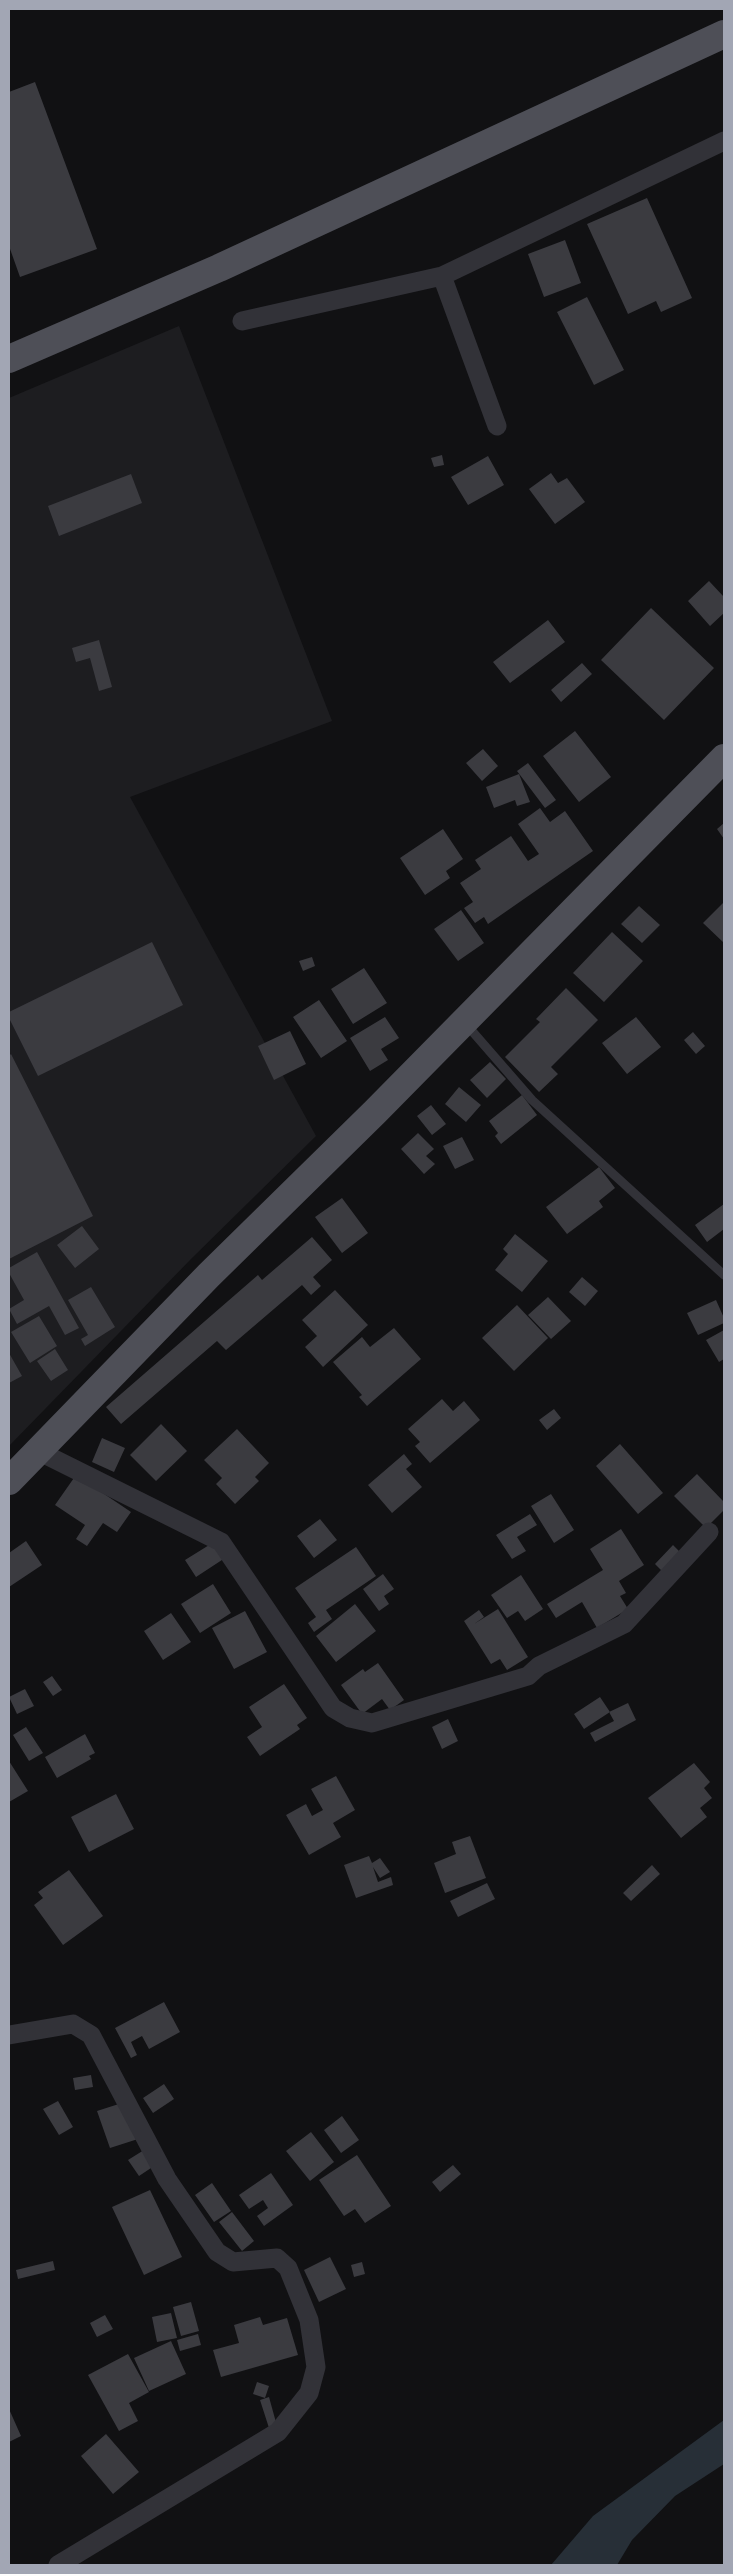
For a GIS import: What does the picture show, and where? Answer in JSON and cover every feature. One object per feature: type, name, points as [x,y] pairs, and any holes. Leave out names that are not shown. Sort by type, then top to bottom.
[{"type":"main road","points":[[9,359],[219,268],[724,34]]},
{"type":"main road","points":[[9,1480],[724,758]]},
{"type":"street","points":[[242,321],[442,276],[724,141]]},
{"type":"street","points":[[442,276],[497,426]]},
{"type":"street","points":[[38,1451],[222,1542],[333,1708],[350,1718],[372,1723],[528,1676],[539,1666],[624,1624],[709,1532]]},
{"type":"street","points":[[9,2035],[73,2024],[91,2035],[168,2179],[217,2252],[233,2262],[278,2258],[288,2268],[309,2320],[316,2368],[309,2393],[278,2432],[58,2565]]},
{"type":"lane","points":[[464,1022],[532,1100],[724,1275]]},
{"type":"shaded area","points":[[179,326],[332,721],[130,797],[316,1136],[191,1259],[9,1446],[9,398]]},
{"type":"shaded area","points":[[724,2420],[724,2464],[675,2496],[632,2540],[617,2565],[551,2565],[593,2516]]},
{"type":"building","points":[[35,82],[97,249],[20,277],[9,246],[9,92]]},
{"type":"building","points":[[647,198],[692,298],[661,312],[656,301],[628,314],[587,224]]},
{"type":"building","points":[[565,240],[581,283],[544,297],[528,254]]},
{"type":"building","points":[[587,297],[624,370],[594,385],[557,312]]},
{"type":"building","points":[[442,455],[444,465],[434,467],[431,458]]},
{"type":"building","points":[[488,456],[504,485],[468,505],[451,477]]},
{"type":"building","points":[[551,473],[558,483],[567,478],[585,502],[555,524],[529,489]]},
{"type":"building","points":[[131,474],[142,503],[59,536],[48,506]]},
{"type":"building","points":[[709,581],[724,597],[724,613],[710,626],[688,601]]},
{"type":"building","points":[[651,608],[714,668],[664,720],[601,660]]},
{"type":"building","points":[[548,620],[565,642],[510,683],[493,662]]},
{"type":"building","points":[[99,640],[112,687],[99,691],[90,658],[76,662],[72,648]]},
{"type":"building","points":[[582,663],[592,674],[561,702],[551,690]]},
{"type":"building","points":[[575,731],[611,777],[579,802],[543,756]]},
{"type":"building","points":[[483,749],[498,766],[482,781],[466,763]]},
{"type":"building","points":[[528,763],[556,800],[545,808],[517,771]]},
{"type":"building","points":[[519,774],[530,802],[517,806],[515,800],[494,808],[486,787]]},
{"type":"building","points":[[540,808],[550,822],[565,811],[593,851],[488,924],[484,917],[475,923],[464,908],[473,902],[460,883],[481,869],[475,860],[511,836],[528,861],[539,854],[518,824]]},
{"type":"building","points":[[724,823],[724,839],[717,829]]},
{"type":"building","points":[[443,829],[463,859],[446,871],[450,878],[425,895],[400,858]]},
{"type":"building","points":[[724,902],[724,943],[703,923]]},
{"type":"building","points":[[639,906],[660,925],[642,943],[621,924]]},
{"type":"building","points":[[461,910],[484,943],[458,961],[434,929]]},
{"type":"building","points":[[612,932],[643,961],[604,1002],[573,973]]},
{"type":"building","points":[[152,942],[183,1005],[38,1076],[9,1018],[9,1012]]},
{"type":"building","points":[[312,957],[315,966],[303,971],[299,961]]},
{"type":"building","points":[[364,968],[387,1003],[353,1024],[331,989]]},
{"type":"building","points":[[566,988],[598,1020],[551,1067],[558,1074],[539,1092],[505,1057],[540,1022],[536,1019]]},
{"type":"building","points":[[319,1000],[347,1041],[321,1058],[293,1017]]},
{"type":"building","points":[[385,1017],[399,1038],[381,1049],[388,1060],[370,1071],[350,1038]]},
{"type":"building","points":[[636,1017],[661,1047],[627,1074],[602,1043]]},
{"type":"building","points":[[290,1031],[306,1064],[274,1080],[258,1046]]},
{"type":"building","points":[[693,1032],[705,1046],[696,1054],[684,1040]]},
{"type":"building","points":[[11,1054],[93,1216],[9,1259],[9,1056]]},
{"type":"building","points":[[490,1062],[506,1079],[487,1098],[470,1080]]},
{"type":"building","points":[[459,1087],[481,1105],[466,1122],[445,1104]]},
{"type":"building","points":[[522,1095],[537,1115],[501,1144],[495,1136],[498,1133],[489,1121]]},
{"type":"building","points":[[431,1105],[446,1124],[432,1135],[417,1116]]},
{"type":"building","points":[[418,1133],[434,1149],[426,1156],[435,1164],[424,1174],[401,1149]]},
{"type":"building","points":[[462,1137],[474,1160],[455,1169],[443,1146]]},
{"type":"building","points":[[599,1167],[615,1188],[599,1201],[603,1207],[567,1234],[546,1207]]},
{"type":"building","points":[[342,1198],[368,1233],[342,1253],[315,1217]]},
{"type":"building","points":[[724,1204],[724,1229],[707,1242],[695,1225]]},
{"type":"building","points":[[82,1226],[99,1249],[75,1268],[57,1245]]},
{"type":"building","points":[[515,1234],[548,1261],[522,1292],[495,1270],[508,1254],[503,1249]]},
{"type":"building","points":[[312,1237],[332,1260],[313,1277],[321,1286],[311,1295],[302,1285],[226,1350],[217,1341],[121,1424],[106,1407],[258,1275],[262,1280]]},
{"type":"building","points":[[37,1252],[79,1328],[65,1335],[49,1306],[17,1324],[9,1309],[24,1300],[9,1273],[9,1268]]},
{"type":"building","points":[[582,1277],[598,1291],[585,1306],[569,1292]]},
{"type":"building","points":[[91,1287],[115,1327],[85,1346],[81,1339],[88,1335],[68,1300]]},
{"type":"building","points":[[335,1290],[368,1325],[323,1367],[305,1347],[317,1336],[302,1320]]},
{"type":"building","points":[[548,1297],[571,1321],[551,1339],[528,1315]]},
{"type":"building","points":[[716,1300],[724,1318],[724,1323],[698,1335],[687,1313]]},
{"type":"building","points":[[517,1305],[548,1338],[514,1371],[482,1338]]},
{"type":"building","points":[[39,1316],[57,1346],[30,1363],[11,1332]]},
{"type":"building","points":[[394,1328],[421,1359],[367,1406],[359,1397],[362,1395],[333,1362],[362,1337],[370,1347]]},
{"type":"building","points":[[724,1330],[724,1359],[719,1362],[706,1340]]},
{"type":"building","points":[[55,1349],[68,1370],[51,1381],[37,1361]]},
{"type":"building","points":[[9,1353],[22,1376],[9,1383]]},
{"type":"building","points":[[442,1399],[453,1411],[464,1401],[480,1420],[430,1463],[415,1446],[420,1442],[408,1429]]},
{"type":"building","points":[[554,1409],[561,1418],[547,1430],[539,1420]]},
{"type":"building","points":[[161,1424],[187,1451],[156,1481],[130,1455]]},
{"type":"building","points":[[237,1429],[269,1463],[255,1477],[259,1481],[235,1504],[216,1484],[222,1478],[204,1460]]},
{"type":"building","points":[[102,1438],[125,1448],[114,1472],[92,1462]]},
{"type":"building","points":[[620,1444],[663,1493],[638,1514],[596,1466]]},
{"type":"building","points":[[404,1454],[412,1464],[406,1469],[422,1487],[392,1513],[368,1485]]},
{"type":"building","points":[[697,1474],[724,1502],[724,1510],[706,1528],[674,1496]]},
{"type":"building","points":[[76,1475],[131,1512],[117,1532],[103,1523],[87,1546],[76,1539],[85,1525],[55,1505]]},
{"type":"building","points":[[551,1494],[574,1530],[554,1543],[531,1506]]},
{"type":"building","points":[[530,1514],[537,1525],[517,1537],[526,1551],[512,1559],[496,1535]]},
{"type":"building","points":[[320,1519],[337,1540],[314,1558],[297,1536]]},
{"type":"building","points":[[621,1529],[644,1565],[619,1581],[626,1593],[620,1596],[628,1609],[597,1628],[582,1602],[556,1618],[547,1604],[603,1570],[590,1549]]},
{"type":"building","points":[[26,1541],[42,1565],[9,1587],[9,1553]]},
{"type":"building","points":[[214,1542],[225,1558],[196,1577],[185,1560]]},
{"type":"building","points":[[673,1545],[685,1557],[667,1576],[655,1564]]},
{"type":"building","points":[[356,1547],[376,1576],[326,1610],[332,1619],[314,1632],[308,1623],[316,1617],[295,1588]]},
{"type":"building","points":[[383,1574],[394,1589],[384,1596],[389,1604],[379,1611],[363,1589]]},
{"type":"building","points":[[521,1575],[543,1609],[525,1621],[518,1611],[507,1618],[491,1595]]},
{"type":"building","points":[[213,1584],[231,1613],[200,1633],[181,1604]]},
{"type":"building","points":[[355,1604],[376,1631],[336,1662],[316,1636]]},
{"type":"building","points":[[498,1609],[528,1657],[507,1670],[500,1659],[491,1664],[464,1621],[479,1610],[484,1617],[474,1624]]},
{"type":"building","points":[[245,1611],[267,1652],[234,1669],[212,1628]]},
{"type":"building","points":[[171,1613],[191,1642],[163,1660],[144,1631]]},
{"type":"building","points":[[378,1663],[404,1700],[390,1710],[382,1699],[362,1714],[341,1685],[363,1669],[365,1672]]},
{"type":"building","points":[[52,1676],[62,1690],[53,1696],[43,1682]]},
{"type":"building","points":[[284,1684],[307,1718],[297,1725],[300,1729],[260,1756],[247,1737],[262,1727],[249,1707]]},
{"type":"building","points":[[25,1689],[34,1706],[17,1714],[9,1697]]},
{"type":"building","points":[[600,1697],[610,1712],[584,1729],[574,1714]]},
{"type":"building","points":[[628,1703],[636,1720],[595,1742],[590,1733],[614,1721],[609,1712]]},
{"type":"building","points":[[448,1719],[458,1741],[442,1749],[432,1727]]},
{"type":"building","points":[[26,1727],[43,1753],[29,1761],[13,1735]]},
{"type":"building","points":[[85,1734],[95,1753],[89,1756],[91,1759],[57,1778],[45,1757]]},
{"type":"building","points":[[9,1761],[28,1791],[9,1802]]},
{"type":"building","points":[[694,1763],[710,1782],[704,1788],[712,1798],[700,1808],[707,1817],[681,1838],[648,1798]]},
{"type":"building","points":[[336,1776],[355,1810],[333,1823],[341,1837],[309,1855],[286,1815],[306,1804],[312,1816],[323,1810],[311,1789]]},
{"type":"building","points":[[116,1794],[134,1829],[89,1852],[71,1817]]},
{"type":"building","points":[[470,1836],[486,1878],[445,1893],[434,1863],[456,1854],[452,1842]]},
{"type":"building","points":[[369,1856],[372,1863],[380,1858],[390,1872],[380,1878],[373,1867],[378,1882],[391,1877],[393,1885],[356,1898],[344,1865]]},
{"type":"building","points":[[652,1865],[660,1874],[631,1901],[623,1893]]},
{"type":"building","points":[[69,1870],[103,1916],[63,1945],[34,1905],[43,1898],[38,1892]]},
{"type":"building","points":[[487,1883],[495,1899],[458,1917],[450,1901]]},
{"type":"building","points":[[164,2002],[180,2032],[149,2049],[142,2036],[131,2042],[137,2055],[131,2058],[115,2028]]},
{"type":"building","points":[[91,2075],[93,2087],[75,2090],[73,2078]]},
{"type":"building","points":[[164,2084],[174,2099],[153,2113],[143,2098]]},
{"type":"building","points":[[58,2101],[73,2127],[59,2135],[43,2109]]},
{"type":"building","points":[[125,2102],[138,2139],[110,2148],[97,2111]]},
{"type":"building","points":[[342,2116],[359,2140],[341,2153],[324,2130]]},
{"type":"building","points":[[311,2132],[334,2162],[310,2181],[286,2151]]},
{"type":"building","points":[[144,2150],[154,2166],[139,2176],[128,2160]]},
{"type":"building","points":[[357,2155],[391,2206],[365,2223],[355,2209],[344,2216],[319,2180]]},
{"type":"building","points":[[453,2165],[461,2174],[440,2192],[432,2182]]},
{"type":"building","points":[[271,2173],[293,2205],[264,2226],[257,2216],[268,2208],[263,2200],[249,2209],[239,2195]]},
{"type":"building","points":[[212,2183],[231,2211],[214,2222],[195,2195]]},
{"type":"building","points":[[150,2190],[182,2257],[144,2275],[112,2207]]},
{"type":"building","points":[[232,2212],[254,2241],[242,2251],[219,2222]]},
{"type":"building","points":[[330,2257],[346,2289],[319,2302],[304,2270]]},
{"type":"building","points":[[53,2261],[55,2270],[18,2279],[16,2270]]},
{"type":"building","points":[[362,2262],[365,2274],[354,2277],[351,2265]]},
{"type":"building","points":[[191,2302],[199,2331],[181,2336],[173,2307]]},
{"type":"building","points":[[171,2313],[177,2338],[157,2342],[152,2317]]},
{"type":"building","points":[[105,2315],[113,2329],[97,2337],[90,2323]]},
{"type":"building","points":[[260,2317],[263,2325],[287,2318],[298,2355],[221,2377],[213,2350],[239,2343],[234,2325]]},
{"type":"building","points":[[198,2334],[201,2345],[180,2351],[177,2340]]},
{"type":"building","points":[[171,2341],[186,2374],[149,2391],[134,2358]]},
{"type":"building","points":[[128,2354],[149,2392],[129,2403],[138,2421],[119,2431],[88,2375]]},
{"type":"building","points":[[257,2382],[269,2386],[265,2398],[253,2394]]},
{"type":"building","points":[[269,2397],[277,2426],[269,2428],[260,2400]]},
{"type":"building","points":[[9,2409],[21,2436],[9,2442]]},
{"type":"building","points":[[106,2434],[139,2472],[113,2494],[81,2456]]}]
